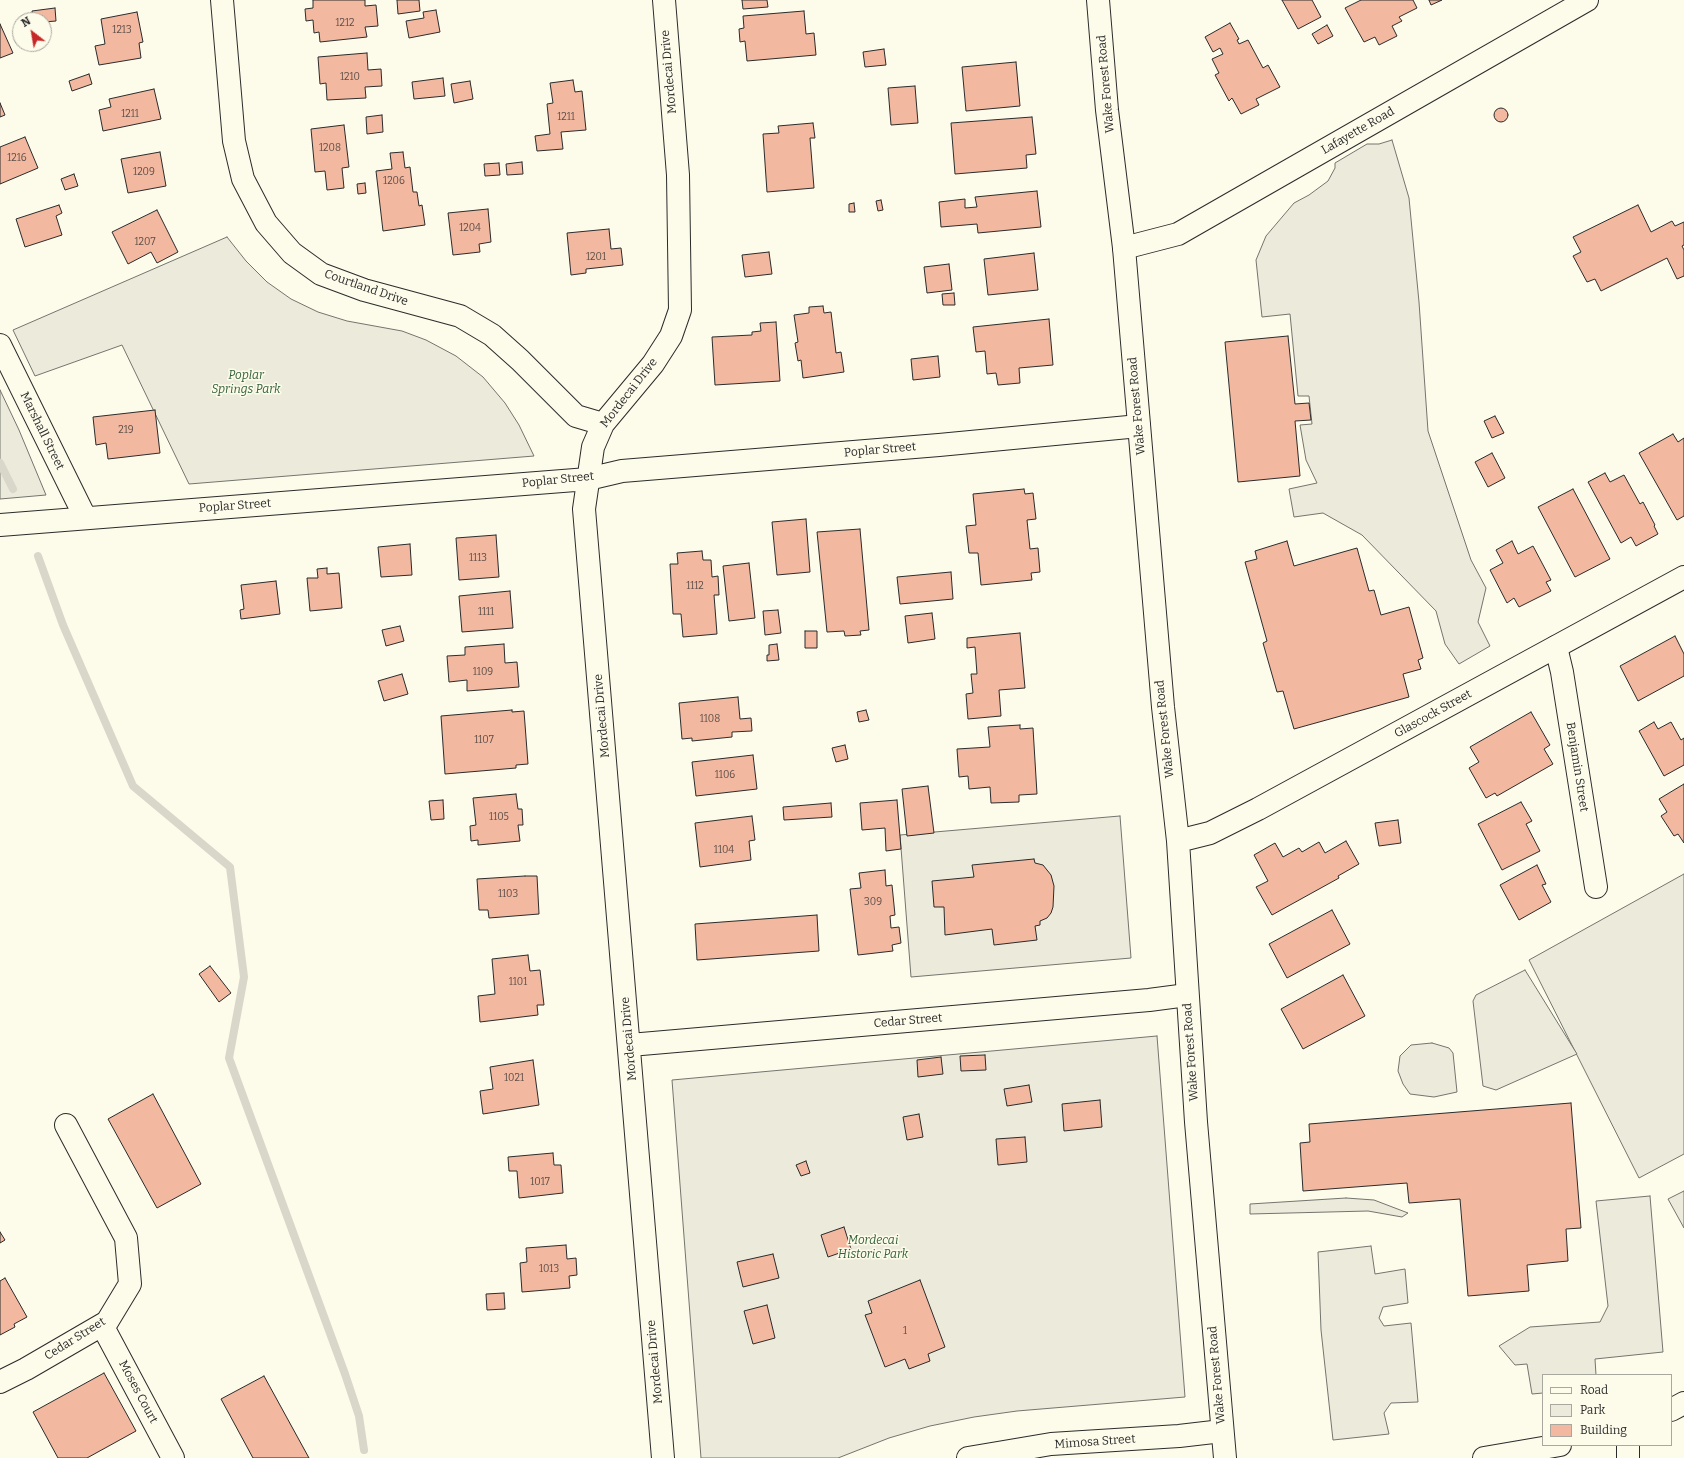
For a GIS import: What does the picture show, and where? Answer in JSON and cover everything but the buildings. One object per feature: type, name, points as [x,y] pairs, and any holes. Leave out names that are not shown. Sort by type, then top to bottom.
[{"type":"street","name":"Courtland Drive","points":[[222,0],[234,141],[243,179],[266,223],[292,253],[322,274],[364,290],[460,316],[492,335],[520,360],[576,416],[603,424]]},
{"type":"street","name":"Mordecai Drive","points":[[663,1458],[630,1045],[584,509],[593,447],[603,424],[671,336],[680,310],[678,175],[664,0]]},
{"type":"street","name":"Wake Forest Road","points":[[1098,0],[1107,110],[1124,248],[1163,707],[1178,841],[1187,995],[1225,1458]]},
{"type":"street","name":"Lafayette Road","points":[[1124,248],[1178,234],[1587,0]]},
{"type":"street","name":"Marshall Street","points":[[0,345],[85,517]]},
{"type":"street","name":"Poplar Street","points":[[0,525],[85,517],[588,479],[622,470],[931,446],[1139,426]]},
{"type":"street","name":"Glascock Street","points":[[1178,841],[1210,833],[1258,810],[1684,577]]},
{"type":"street","name":"Benjamin Street","points":[[1556,647],[1562,672],[1596,886]]},
{"type":"street","name":"Cedar Street","points":[[630,1045],[1149,1000],[1187,995]]},
{"type":"street","name":"Cedar Street","points":[[0,1382],[26,1369],[107,1322],[130,1284],[126,1238],[66,1125]]},
{"type":"street","name":"Moses Court","points":[[102,1325],[174,1458]]},
{"type":"street","points":[[1672,1409],[1684,1403]]},
{"type":"street","name":"Mimosa Street","points":[[968,1458],[1051,1444],[1179,1436],[1222,1431]]},
{"type":"street","points":[[1484,1458],[1554,1446]]},
{"type":"street","points":[[1628,1446],[1628,1458]]},
{"type":"green space","name":"Poplar Springs Park","points":[[227,237],[246,261],[267,282],[291,299],[318,312],[347,321],[402,331],[426,340],[456,356],[483,377],[505,403],[519,425],[534,456],[189,484],[122,345],[35,376],[13,330]]},
{"type":"green space","points":[[0,390],[19,430],[46,495],[0,499]]},
{"type":"green space","points":[[1120,816],[1131,958],[911,977],[900,835]]},
{"type":"green space","points":[[1684,874],[1684,1154],[1639,1178],[1529,960]]},
{"type":"green space","name":"Mordecai Historic Park","points":[[1157,1036],[1185,1397],[1017,1411],[974,1417],[930,1426],[889,1438],[838,1458],[701,1458],[672,1080]]},
{"type":"green space","points":[[1432,1043],[1449,1048],[1453,1053],[1457,1092],[1434,1097],[1410,1094],[1403,1084],[1398,1071],[1400,1056],[1411,1045]]},
{"type":"shaded area","points":[[1392,140],[1409,198],[1419,302],[1428,431],[1471,560],[1486,588],[1478,622],[1490,646],[1459,664],[1445,644],[1436,611],[1362,535],[1323,513],[1294,517],[1289,489],[1317,483],[1306,460],[1300,425],[1312,424],[1309,396],[1298,396],[1290,314],[1262,317],[1256,260],[1266,236],[1294,203],[1309,195],[1328,181],[1335,168],[1335,163],[1367,144],[1379,144]]},
{"type":"shaded area","points":[[1525,970],[1577,1054],[1496,1090],[1483,1086],[1473,1001],[1476,995]]},
{"type":"shaded area","points":[[1684,1191],[1684,1228],[1668,1199]]},
{"type":"shaded area","points":[[1650,1196],[1663,1352],[1595,1359],[1596,1374],[1542,1374],[1542,1393],[1532,1394],[1527,1364],[1515,1365],[1499,1346],[1530,1327],[1600,1322],[1608,1306],[1596,1201]]},
{"type":"shaded area","points":[[1346,1198],[1374,1200],[1408,1213],[1402,1217],[1368,1211],[1250,1214],[1250,1204]]},
{"type":"shaded area","points":[[1371,1246],[1375,1274],[1405,1269],[1408,1303],[1383,1307],[1379,1318],[1384,1326],[1411,1323],[1418,1402],[1391,1403],[1384,1413],[1389,1434],[1333,1440],[1321,1330],[1318,1252]]},
{"type":"waterway","points":[[0,463],[13,489]]},
{"type":"waterway","points":[[38,556],[63,625],[133,786],[230,867],[244,977],[229,1058],[345,1374],[359,1416],[364,1450]]}]
